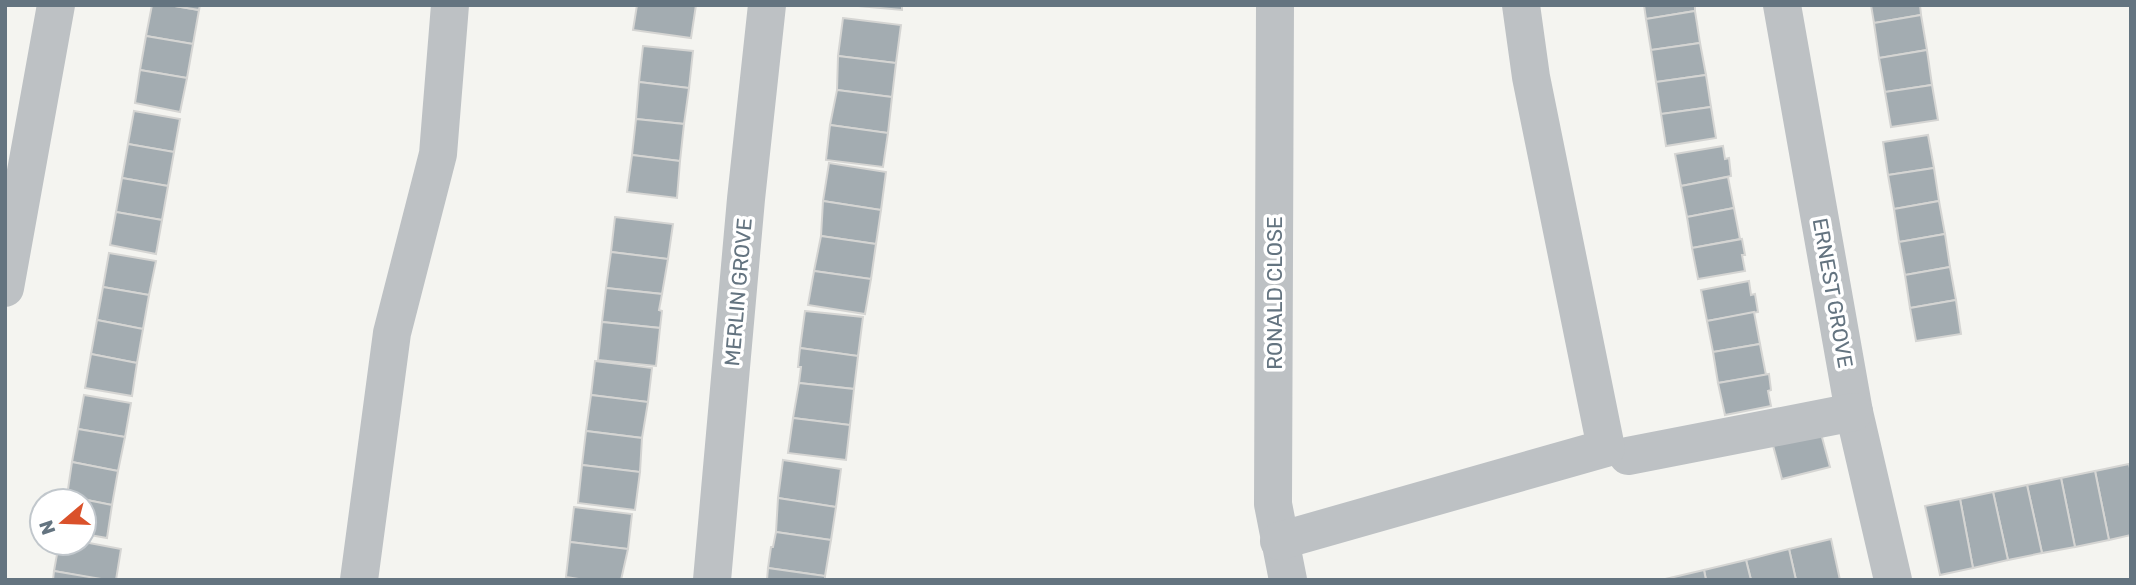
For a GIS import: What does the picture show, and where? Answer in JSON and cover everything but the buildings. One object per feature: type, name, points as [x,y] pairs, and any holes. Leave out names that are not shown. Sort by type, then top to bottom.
[{"type":"street","points":[[5,288],[56,5]]},
{"type":"street","points":[[359,580],[392,333],[438,153],[450,5]]},
{"type":"street","name":"MERLIN GROVE","points":[[712,580],[746,199],[767,5]]},
{"type":"street","name":"RONALD CLOSE","points":[[1275,5],[1273,504],[1288,580]]},
{"type":"street","points":[[1279,541],[1606,448],[1531,76],[1521,5]]},
{"type":"street","name":"ERNEST GROVE","points":[[1782,5],[1854,412],[1893,580]]},
{"type":"street","points":[[1628,456],[1854,412]]}]
